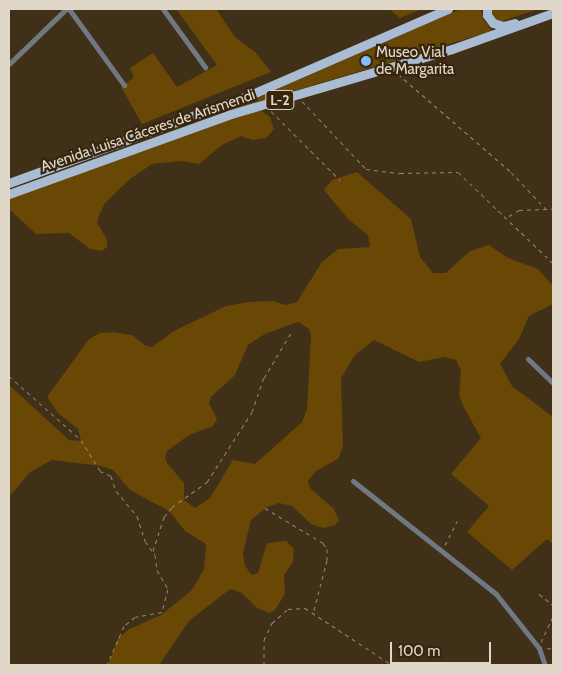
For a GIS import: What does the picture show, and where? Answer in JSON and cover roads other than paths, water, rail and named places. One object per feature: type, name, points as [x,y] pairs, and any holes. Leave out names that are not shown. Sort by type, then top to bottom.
[{"type":"main road","name":"Avenida Luisa Cáceres de Arismendi","points":[[9,183],[250,95],[448,9]]},
{"type":"main road","points":[[487,9],[489,20],[503,26],[553,12]]},
{"type":"main road","name":"Avenida Luisa Cáceres de Arismendi","points":[[9,194],[264,104],[503,33],[553,12]]},
{"type":"street","points":[[9,64],[67,9],[124,85]]},
{"type":"street","points":[[163,9],[205,67]]},
{"type":"street","points":[[528,359],[553,383]]},
{"type":"street","points":[[353,481],[496,594],[539,648],[545,665]]},
{"type":"place","name":"Museo Vial de Margarita","points":[[366,61]]}]
